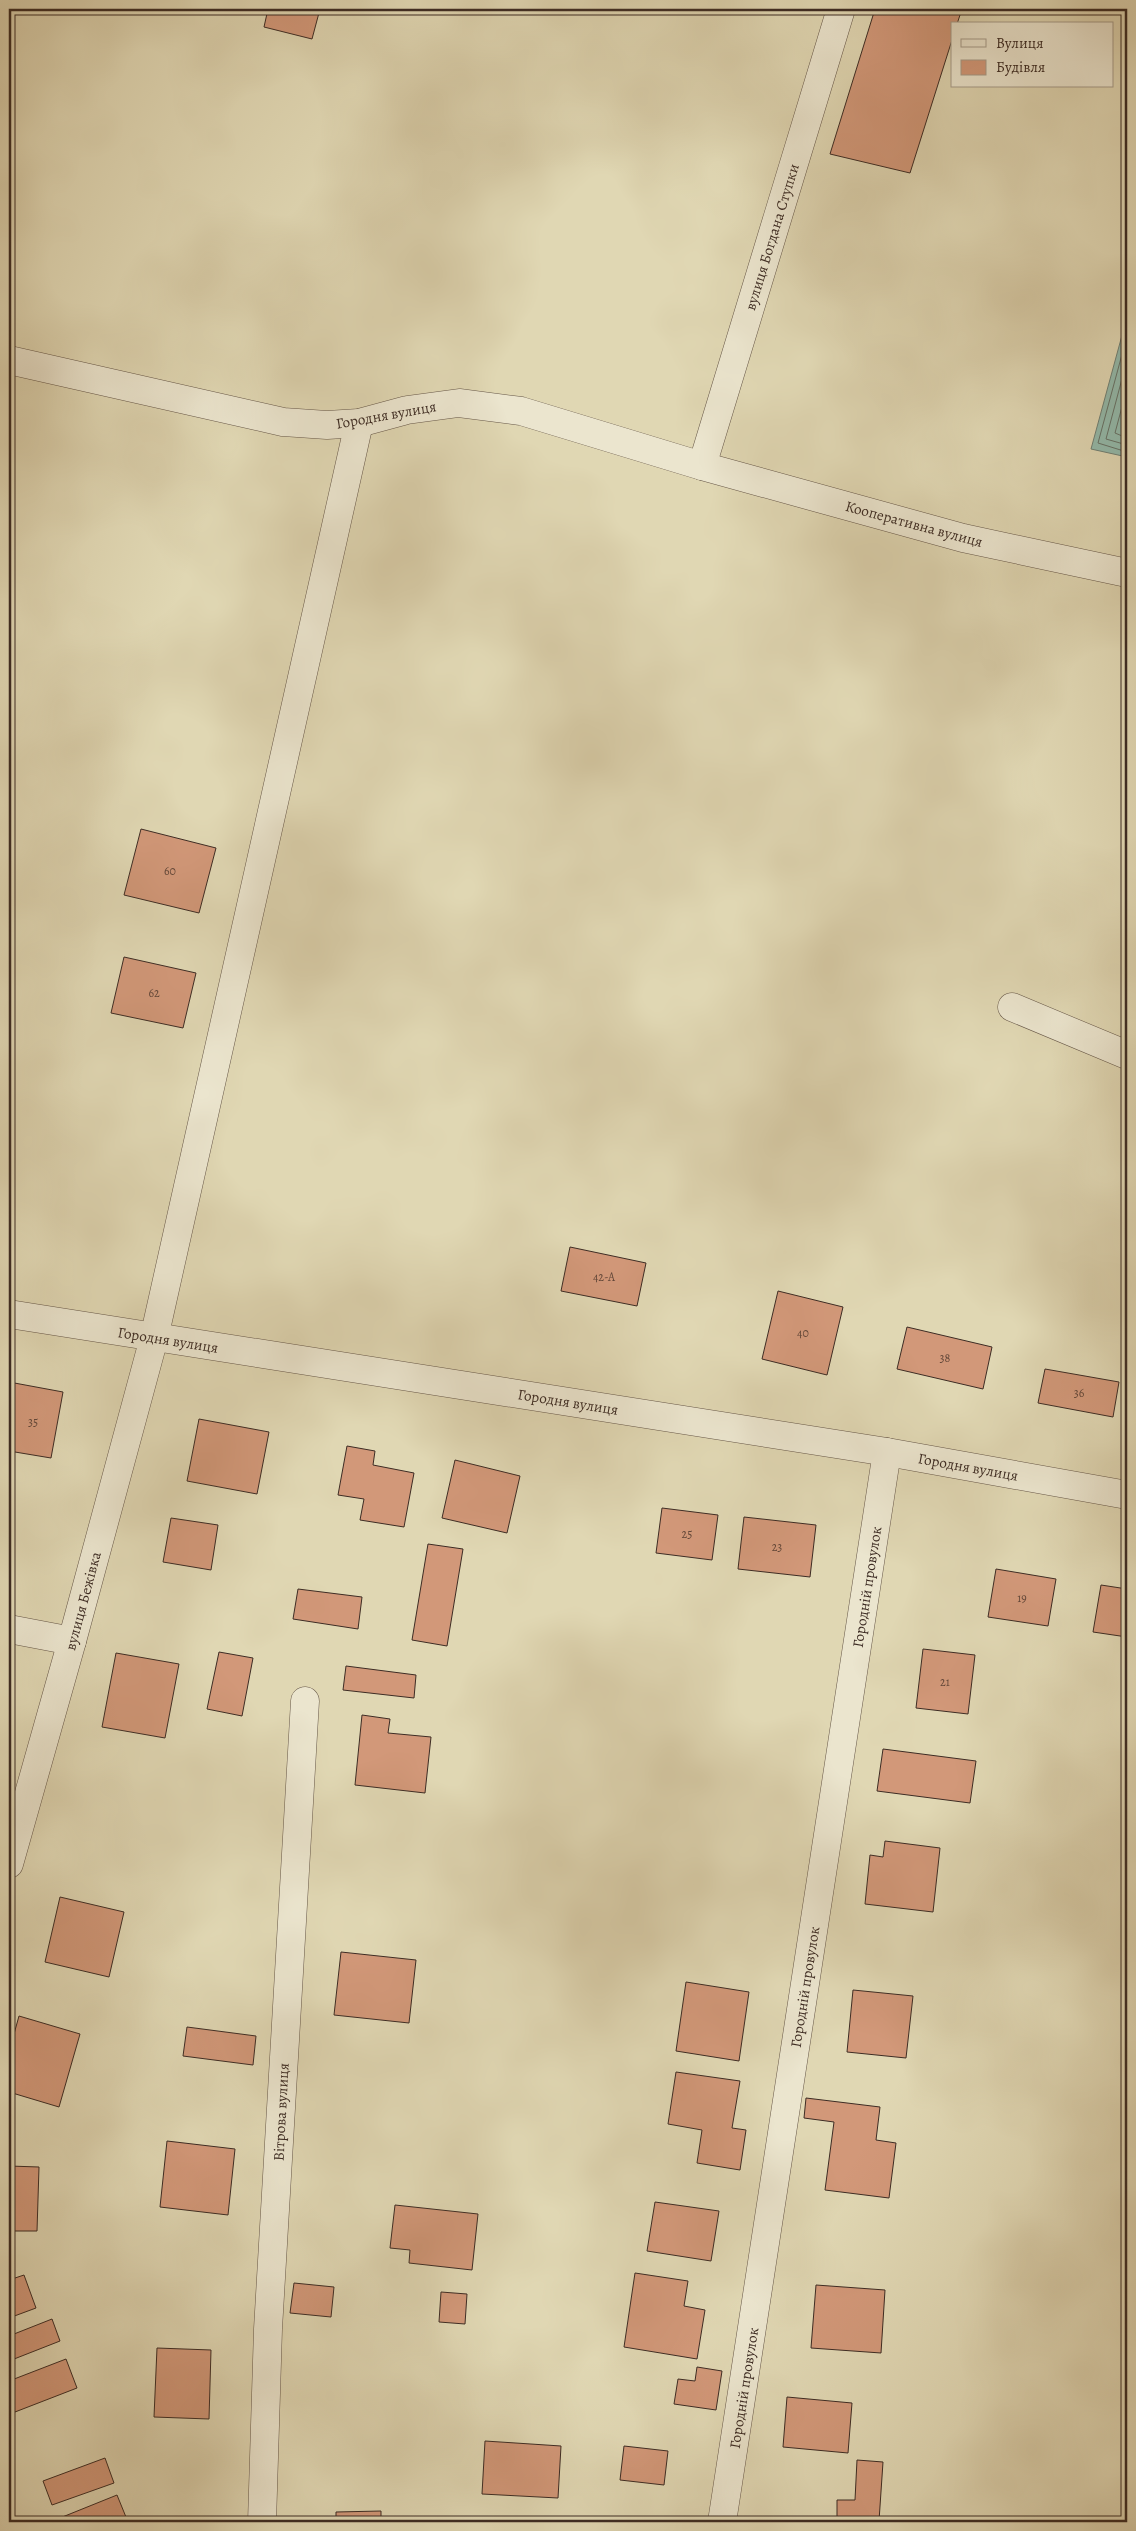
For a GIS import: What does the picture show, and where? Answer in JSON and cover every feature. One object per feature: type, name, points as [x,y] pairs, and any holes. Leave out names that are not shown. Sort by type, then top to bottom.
[{"type":"street","name":"вулиця Богдана Ступки","points":[[702,466],[841,9]]},
{"type":"street","name":"Городня вулиця","points":[[9,360],[283,422],[328,426],[359,423],[407,410],[459,403],[521,412],[702,466]]},
{"type":"street","name":"вулиця Бежівка","points":[[9,1864],[154,1338],[359,423]]},
{"type":"street","name":"Кооперативна вулиця","points":[[702,466],[963,538],[1127,573]]},
{"type":"street","points":[[1012,1007],[1127,1056]]},
{"type":"street","name":"Городня вулиця","points":[[9,1314],[887,1452],[1127,1496]]},
{"type":"street","name":"Городній провулок","points":[[722,2522],[887,1452]]},
{"type":"street","points":[[9,1629],[72,1641]]},
{"type":"street","name":"Вітрова вулиця","points":[[262,2522],[269,2319],[305,1702]]},
{"type":"water","points":[[1127,317],[1127,457],[1091,449]]},
{"type":"building","points":[[268,9],[320,9],[312,39],[264,27]]},
{"type":"building","points":[[875,9],[962,9],[958,22],[951,22],[951,43],[910,173],[830,154]]},
{"type":"building","points":[[141,829],[216,848],[199,913],[124,895]]},
{"type":"building","points":[[124,957],[196,973],[183,1028],[111,1013]]},
{"type":"building","points":[[570,1247],[646,1263],[637,1306],[561,1291]]},
{"type":"building","points":[[778,1291],[843,1307],[827,1375],[762,1359]]},
{"type":"building","points":[[907,1327],[992,1347],[983,1389],[897,1369]]},
{"type":"building","points":[[1045,1369],[1119,1382],[1113,1417],[1038,1403]]},
{"type":"building","points":[[9,1382],[63,1392],[51,1458],[9,1451]]},
{"type":"building","points":[[199,1419],[269,1432],[257,1494],[187,1481]]},
{"type":"building","points":[[347,1446],[375,1451],[373,1465],[414,1473],[404,1527],[360,1520],[364,1499],[338,1495]]},
{"type":"building","points":[[455,1460],[520,1476],[507,1533],[442,1518]]},
{"type":"building","points":[[662,1508],[718,1515],[712,1560],[656,1553]]},
{"type":"building","points":[[744,1517],[816,1525],[810,1577],[738,1569]]},
{"type":"building","points":[[171,1518],[218,1525],[211,1570],[163,1562]]},
{"type":"building","points":[[428,1544],[463,1549],[447,1646],[412,1640]]},
{"type":"building","points":[[996,1569],[1056,1579],[1048,1626],[988,1617]]},
{"type":"building","points":[[1101,1585],[1127,1589],[1127,1637],[1093,1632]]},
{"type":"building","points":[[298,1589],[362,1597],[358,1629],[293,1619]]},
{"type":"building","points":[[923,1649],[975,1655],[968,1714],[916,1708]]},
{"type":"building","points":[[219,1652],[253,1658],[242,1716],[207,1709]]},
{"type":"building","points":[[116,1653],[179,1664],[165,1738],[102,1727]]},
{"type":"building","points":[[346,1666],[416,1675],[414,1698],[343,1690]]},
{"type":"building","points":[[362,1715],[390,1719],[388,1733],[431,1737],[425,1793],[355,1785]]},
{"type":"building","points":[[883,1749],[976,1761],[970,1803],[877,1791]]},
{"type":"building","points":[[885,1841],[940,1848],[933,1912],[865,1904],[870,1855],[883,1857]]},
{"type":"building","points":[[60,1897],[124,1912],[109,1977],[45,1962]]},
{"type":"building","points":[[341,1952],[416,1960],[409,2023],[334,2015]]},
{"type":"building","points":[[686,1982],[749,1992],[739,2061],[676,2051]]},
{"type":"building","points":[[853,1990],[913,1996],[906,2058],[847,2052]]},
{"type":"building","points":[[19,2016],[80,2034],[59,2107],[9,2092],[9,2052]]},
{"type":"building","points":[[187,2027],[256,2036],[253,2065],[183,2056]]},
{"type":"building","points":[[676,2072],[740,2081],[732,2128],[746,2130],[740,2170],[697,2163],[702,2130],[668,2124]]},
{"type":"building","points":[[806,2098],[880,2107],[876,2140],[896,2143],[889,2198],[825,2190],[834,2122],[804,2118]]},
{"type":"building","points":[[167,2141],[235,2149],[228,2215],[160,2207]]},
{"type":"building","points":[[9,2166],[39,2167],[37,2231],[9,2231]]},
{"type":"building","points":[[655,2202],[719,2211],[711,2261],[647,2251]]},
{"type":"building","points":[[395,2205],[478,2214],[472,2270],[409,2263],[410,2250],[390,2248]]},
{"type":"building","points":[[635,2273],[688,2281],[684,2306],[705,2310],[697,2359],[624,2347]]},
{"type":"building","points":[[24,2275],[36,2308],[9,2318],[9,2280]]},
{"type":"building","points":[[294,2283],[334,2287],[331,2317],[290,2313]]},
{"type":"building","points":[[816,2285],[885,2290],[881,2353],[811,2348]]},
{"type":"building","points":[[441,2292],[467,2294],[465,2324],[439,2322]]},
{"type":"building","points":[[52,2319],[60,2341],[9,2361],[9,2336]]},
{"type":"building","points":[[157,2348],[211,2350],[209,2419],[154,2417]]},
{"type":"building","points":[[66,2359],[77,2388],[15,2412],[9,2397],[9,2381]]},
{"type":"building","points":[[697,2367],[722,2371],[716,2410],[674,2404],[678,2379],[695,2381]]},
{"type":"building","points":[[787,2397],[852,2403],[848,2453],[783,2447]]},
{"type":"building","points":[[485,2441],[561,2446],[558,2498],[482,2494]]},
{"type":"building","points":[[624,2446],[668,2451],[664,2485],[620,2480]]},
{"type":"building","points":[[105,2458],[114,2483],[52,2505],[43,2481]]},
{"type":"building","points":[[857,2460],[883,2462],[879,2521],[837,2519],[837,2500],[855,2500]]},
{"type":"building","points":[[117,2495],[128,2522],[50,2522]]},
{"type":"building","points":[[381,2511],[381,2522],[336,2522],[336,2512]]}]
